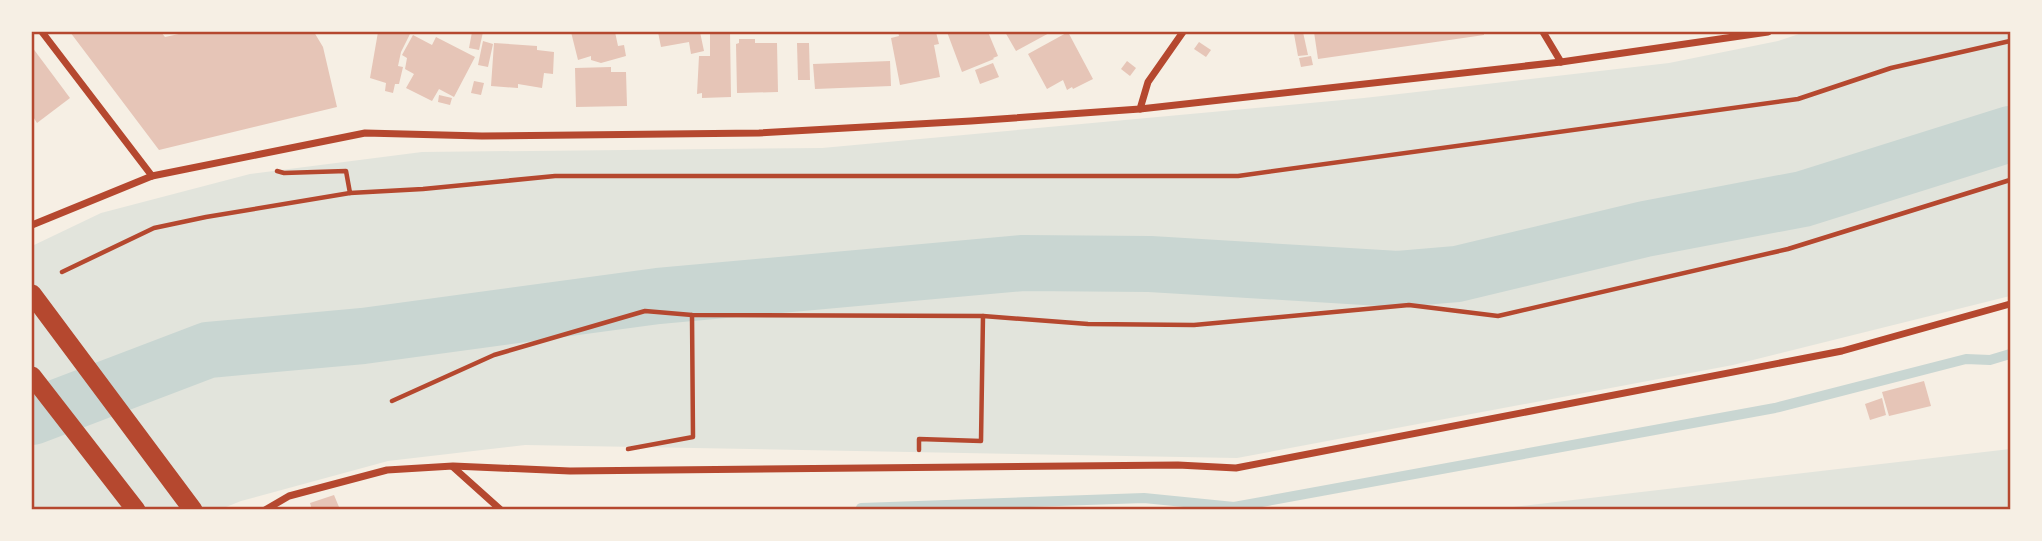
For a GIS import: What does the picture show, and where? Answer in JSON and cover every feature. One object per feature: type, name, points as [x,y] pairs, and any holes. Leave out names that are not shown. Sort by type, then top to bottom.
[{"type":"highway","points":[[32,294],[192,509]]},
{"type":"highway","points":[[32,376],[136,509]]},
{"type":"street","points":[[42,32],[152,176]]},
{"type":"street","points":[[1140,109],[1148,82],[1183,32]]},
{"type":"street","points":[[1543,32],[1561,62]]},
{"type":"street","points":[[32,226],[152,176],[365,133],[482,136],[759,133],[1140,109],[1561,62],[1768,32]]},
{"type":"street","points":[[265,509],[289,496],[387,470],[453,466],[570,471],[1178,465],[1236,468],[1842,351],[2011,304]]},
{"type":"street","points":[[453,466],[501,509]]},
{"type":"path","points":[[62,272],[154,228],[349,193],[423,190],[555,176],[1238,176],[1798,99],[1891,68],[2011,41]]},
{"type":"path","points":[[259,156],[269,169],[284,173],[346,171],[349,193]]},
{"type":"path","points":[[392,401],[494,355],[645,311],[692,315],[983,316],[1088,324],[1194,325],[1409,304],[1498,316],[1788,249],[2011,180]]},
{"type":"path","points":[[618,451],[693,437],[692,315]]},
{"type":"path","points":[[919,439],[981,441],[983,316]]},
{"type":"shaded area","points":[[1805,32],[2010,32],[2010,296],[1733,365],[1237,458],[525,445],[388,461],[241,501],[221,509],[32,509],[32,246],[101,213],[250,174],[422,152],[822,148],[1364,98],[1669,63],[1778,41]]},
{"type":"shaded area","points":[[2010,449],[2010,509],[1496,509]]},
{"type":"building","points":[[70,32],[161,32],[165,37],[188,32],[314,32],[323,47],[337,107],[159,150]]},
{"type":"building","points":[[378,32],[411,32],[401,52],[398,66],[403,67],[399,84],[395,84],[393,93],[385,91],[386,83],[370,78]]},
{"type":"building","points":[[472,32],[483,32],[479,50],[469,48]]},
{"type":"building","points":[[571,32],[615,32],[618,46],[624,45],[626,56],[601,63],[591,60],[591,56],[578,60]]},
{"type":"building","points":[[658,32],[700,32],[704,51],[691,54],[689,42],[661,47]]},
{"type":"building","points":[[730,32],[731,97],[702,98],[702,93],[697,94],[699,56],[710,56],[710,33]]},
{"type":"building","points":[[898,32],[936,32],[939,44],[934,45],[940,77],[900,85],[891,38],[899,36]]},
{"type":"building","points":[[947,32],[988,32],[998,56],[962,72]]},
{"type":"building","points":[[1005,32],[1051,32],[1016,51]]},
{"type":"building","points":[[1068,32],[1093,79],[1073,89],[1072,87],[1067,90],[1063,80],[1047,89],[1028,54]]},
{"type":"building","points":[[1303,32],[1308,55],[1298,56],[1294,34]]},
{"type":"building","points":[[1314,32],[1484,32],[1484,35],[1318,59]]},
{"type":"building","points":[[413,35],[432,45],[436,37],[475,57],[454,97],[439,89],[432,101],[406,88],[414,74],[405,69],[407,58],[402,55]]},
{"type":"building","points":[[739,39],[755,39],[755,43],[777,43],[778,92],[737,93],[736,44]]},
{"type":"building","points":[[483,41],[493,44],[488,67],[478,65]]},
{"type":"building","points":[[1199,42],[1211,50],[1206,57],[1194,49]]},
{"type":"building","points":[[494,43],[537,46],[537,50],[554,52],[553,74],[544,73],[542,88],[518,84],[518,88],[491,86]]},
{"type":"building","points":[[797,43],[809,43],[810,80],[798,80]]},
{"type":"building","points":[[32,47],[70,98],[37,123],[32,115]]},
{"type":"building","points":[[1311,56],[1313,65],[1301,67],[1299,58]]},
{"type":"building","points":[[890,61],[891,86],[815,89],[813,64]]},
{"type":"building","points":[[1127,61],[1136,68],[1130,76],[1121,69]]},
{"type":"building","points":[[993,63],[999,77],[980,84],[975,70]]},
{"type":"building","points":[[611,67],[611,72],[626,72],[627,106],[576,107],[575,68]]},
{"type":"building","points":[[474,81],[484,83],[481,95],[471,93]]},
{"type":"building","points":[[439,95],[452,98],[450,105],[438,102]]},
{"type":"building","points":[[1924,381],[1931,406],[1889,416],[1882,392]]},
{"type":"building","points":[[1882,398],[1886,415],[1870,420],[1865,404]]},
{"type":"building","points":[[334,495],[339,507],[312,510],[310,503]]},
{"type":"waterway","points":[[32,417],[208,350],[363,336],[658,296],[1023,263],[1150,264],[1398,279],[1457,274],[1645,229],[1803,199],[2010,134]]},
{"type":"waterway","points":[[861,508],[1144,498],[1234,507],[1775,408],[1966,359],[1990,360],[2010,354]]}]
